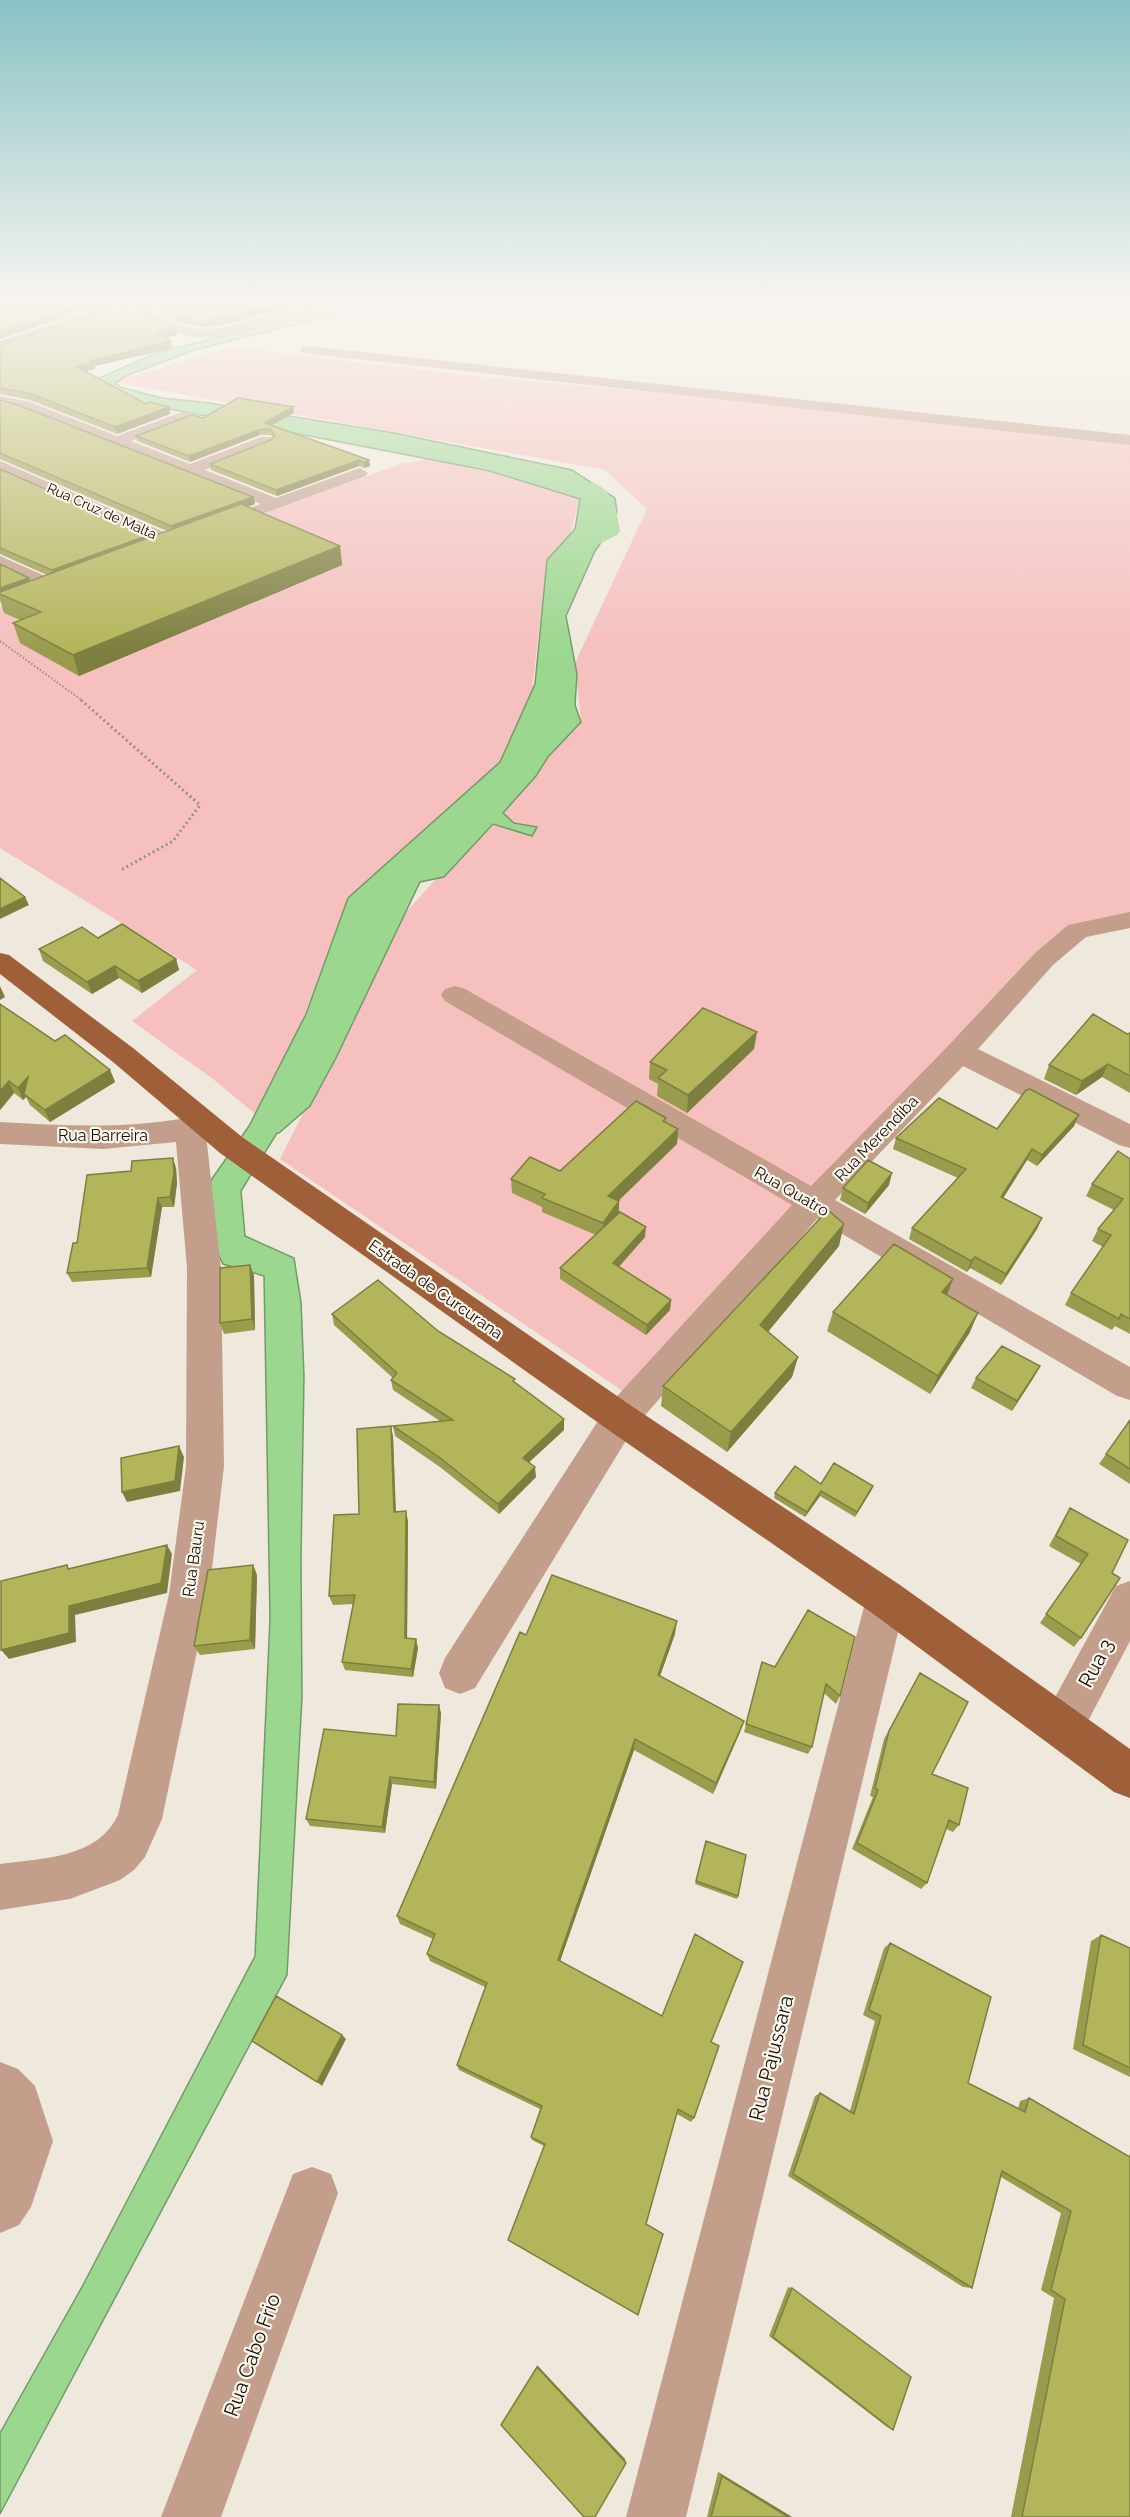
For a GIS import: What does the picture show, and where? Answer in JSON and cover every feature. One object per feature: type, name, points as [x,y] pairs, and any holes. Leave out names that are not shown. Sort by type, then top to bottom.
[{"type":"main road","name":"Estrada de Curcurana","points":[[0,961],[123,1055],[198,1127],[231,1145],[620,1418],[886,1599],[1063,1725],[1130,1776]]},
{"type":"street","points":[[57,417],[278,504]]},
{"type":"street","points":[[117,441],[180,417]]},
{"type":"street","points":[[924,417],[1130,440]]},
{"type":"street","points":[[189,470],[266,440]]},
{"type":"street","name":"Rua Cruz de Malta","points":[[0,466],[172,542]]},
{"type":"street","points":[[150,550],[360,473]]},
{"type":"street","points":[[0,561],[52,586]]},
{"type":"street","points":[[31,594],[74,578]]},
{"type":"street","name":"Rua Merendiba","points":[[460,1673],[620,1418],[813,1203],[959,1052],[1044,959],[1077,931],[1092,926],[1130,920]]},
{"type":"street","name":"Rua Quatro","points":[[455,995],[1130,1385]]},
{"type":"street","points":[[959,1052],[1130,1137]]},
{"type":"street","name":"Rua Barreira","points":[[0,1133],[90,1138],[152,1136],[198,1127]]},
{"type":"street","name":"Rua Bauru","points":[[0,1887],[84,1872],[109,1860],[129,1842],[140,1819],[189,1594],[205,1466],[204,1268],[198,1127]]},
{"type":"street","name":"Rua Pajussara","points":[[656,2517],[886,1599]]},
{"type":"street","name":"Rua 3","points":[[1063,1725],[1130,1600]]},
{"type":"street","points":[[0,2087],[17,2104],[27,2141],[12,2188],[0,2206]]},
{"type":"street","name":"Rua Cabo Frio","points":[[191,2517],[312,2193]]},
{"type":"path","points":[[0,641],[84,702],[200,805],[173,841],[121,870]]},
{"type":"shaded area","points":[[214,417],[299,417],[394,433],[572,470],[615,498],[617,512],[595,551],[566,616],[577,674],[575,705],[581,722],[548,757],[536,776],[503,813],[514,823],[537,827],[532,836],[493,824],[444,877],[420,882],[336,1058],[310,1106],[277,1133],[241,1191],[245,1236],[294,1258],[301,1302],[304,1376],[301,1559],[302,1697],[287,1975],[0,2514],[0,2433],[83,2285],[255,1956],[270,1618],[264,1276],[223,1264],[205,1228],[211,1180],[249,1126],[306,1014],[348,898],[500,762],[535,684],[547,560],[575,529],[580,499],[490,471]]},
{"type":"shaded area","points":[[312,417],[920,417],[1130,442],[1130,914],[1066,929],[636,1400],[280,1159],[404,914],[581,722],[575,663],[647,509],[605,470]]},
{"type":"shaded area","points":[[428,459],[490,471],[580,498],[570,535],[547,560],[532,690],[500,762],[348,898],[265,1122],[213,1079],[132,1021],[197,970],[0,848],[0,607],[401,464]]},
{"type":"building","points":[[0,417],[50,417],[253,497],[171,526],[0,453]]},
{"type":"building","points":[[91,417],[141,417],[115,427]]},
{"type":"building","points":[[185,417],[275,417],[265,423],[369,460],[364,463],[359,460],[276,490],[210,464],[271,440],[275,435],[270,429],[259,430],[189,456],[136,436]]},
{"type":"building","points":[[0,469],[149,535],[52,570],[0,548]]},
{"type":"building","points":[[241,504],[340,546],[73,655],[13,623],[41,612],[0,594],[0,592]]},
{"type":"building","points":[[0,564],[29,578],[0,588]]},
{"type":"building","points":[[0,878],[25,897],[0,909]]},
{"type":"building","points":[[122,924],[176,959],[138,981],[115,966],[87,982],[39,949],[82,927],[98,938]]},
{"type":"building","points":[[0,1004],[55,1041],[65,1035],[110,1070],[45,1110],[24,1094],[28,1077],[18,1088],[9,1081],[0,1091]]},
{"type":"building","points":[[703,1008],[757,1032],[688,1095],[658,1078],[667,1070],[650,1062]]},
{"type":"building","points":[[1093,1014],[1127,1034],[1130,1033],[1130,1076],[1108,1064],[1082,1081],[1049,1065]]},
{"type":"building","points":[[1030,1089],[1079,1115],[1042,1155],[1032,1149],[1001,1197],[1042,1218],[1006,1274],[975,1257],[971,1261],[912,1228],[966,1169],[896,1138],[939,1098],[997,1129],[1026,1090]]},
{"type":"building","points":[[636,1101],[666,1118],[663,1121],[678,1129],[608,1196],[619,1201],[603,1223],[542,1198],[545,1194],[511,1179],[530,1157],[560,1171]]},
{"type":"building","points":[[1118,1151],[1130,1159],[1130,1319],[1121,1314],[1119,1319],[1071,1293],[1111,1235],[1098,1229],[1123,1199],[1092,1184]]},
{"type":"building","points":[[173,1158],[174,1173],[170,1197],[158,1198],[147,1268],[67,1273],[73,1243],[77,1243],[87,1175],[131,1171],[132,1161]]},
{"type":"building","points":[[868,1160],[892,1173],[868,1203],[843,1188]]},
{"type":"building","points":[[828,1210],[844,1224],[760,1325],[798,1357],[731,1432],[663,1386]]},
{"type":"building","points":[[620,1212],[646,1227],[613,1263],[671,1300],[647,1325],[560,1268]]},
{"type":"building","points":[[894,1244],[953,1279],[942,1292],[978,1313],[938,1376],[833,1312]]},
{"type":"building","points":[[250,1265],[252,1319],[220,1323],[220,1268]]},
{"type":"building","points":[[378,1280],[438,1331],[515,1379],[513,1381],[564,1419],[523,1458],[535,1467],[498,1504],[439,1457],[393,1426],[453,1420],[391,1380],[397,1373],[332,1314]]},
{"type":"building","points":[[1002,1346],[1040,1366],[1017,1401],[976,1378]]},
{"type":"building","points":[[1130,1420],[1130,1469],[1106,1454]]},
{"type":"building","points":[[391,1426],[394,1512],[406,1511],[405,1638],[416,1639],[411,1669],[342,1662],[355,1595],[329,1596],[334,1515],[359,1514],[357,1429]]},
{"type":"building","points":[[179,1446],[175,1481],[122,1492],[121,1458]]},
{"type":"building","points":[[834,1463],[873,1486],[857,1512],[821,1491],[807,1512],[775,1493],[795,1466],[821,1484]]},
{"type":"building","points":[[1070,1508],[1128,1540],[1112,1573],[1120,1578],[1081,1638],[1046,1614],[1088,1554],[1056,1536]]},
{"type":"building","points":[[167,1545],[161,1583],[69,1606],[69,1633],[1,1650],[1,1581],[67,1565],[68,1569]]},
{"type":"building","points":[[253,1565],[250,1640],[194,1646],[208,1570]]},
{"type":"building","points":[[552,1575],[677,1621],[658,1675],[744,1721],[716,1783],[635,1739],[558,1960],[662,2016],[695,1934],[743,1962],[711,2042],[719,2046],[694,2118],[678,2109],[646,2224],[663,2234],[638,2315],[508,2240],[545,2144],[531,2137],[542,2106],[457,2065],[487,1983],[427,1954],[435,1934],[397,1916],[520,1632],[526,1635]]},
{"type":"building","points":[[808,1610],[855,1637],[840,1696],[826,1684],[812,1747],[746,1724],[762,1662],[775,1667]]},
{"type":"building","points":[[920,1673],[968,1702],[932,1774],[968,1788],[959,1825],[949,1820],[927,1883],[857,1843],[878,1790],[875,1788],[889,1731]]},
{"type":"building","points":[[398,1704],[439,1705],[434,1782],[390,1777],[382,1827],[306,1819],[324,1729],[396,1736]]},
{"type":"building","points":[[706,1841],[746,1855],[738,1896],[696,1881]]},
{"type":"building","points":[[1101,1935],[1130,1948],[1130,2068],[1083,2045]]},
{"type":"building","points":[[890,1943],[991,1997],[968,2083],[1025,2112],[1029,2098],[1130,2157],[1130,2517],[1022,2517],[1065,2299],[1051,2290],[1071,2211],[1002,2171],[972,2288],[793,2174],[820,2093],[854,2114],[881,2016],[869,2010]]},
{"type":"building","points":[[276,1996],[342,2035],[317,2082],[252,2041]]},
{"type":"building","points":[[792,2288],[911,2377],[893,2430],[773,2337]]},
{"type":"building","points":[[537,2367],[626,2463],[595,2517],[584,2517],[501,2425]]},
{"type":"building","points":[[722,2476],[788,2517],[711,2517]]},
{"type":"waterway","points":[[566,553],[611,531],[606,501],[590,487]]}]
